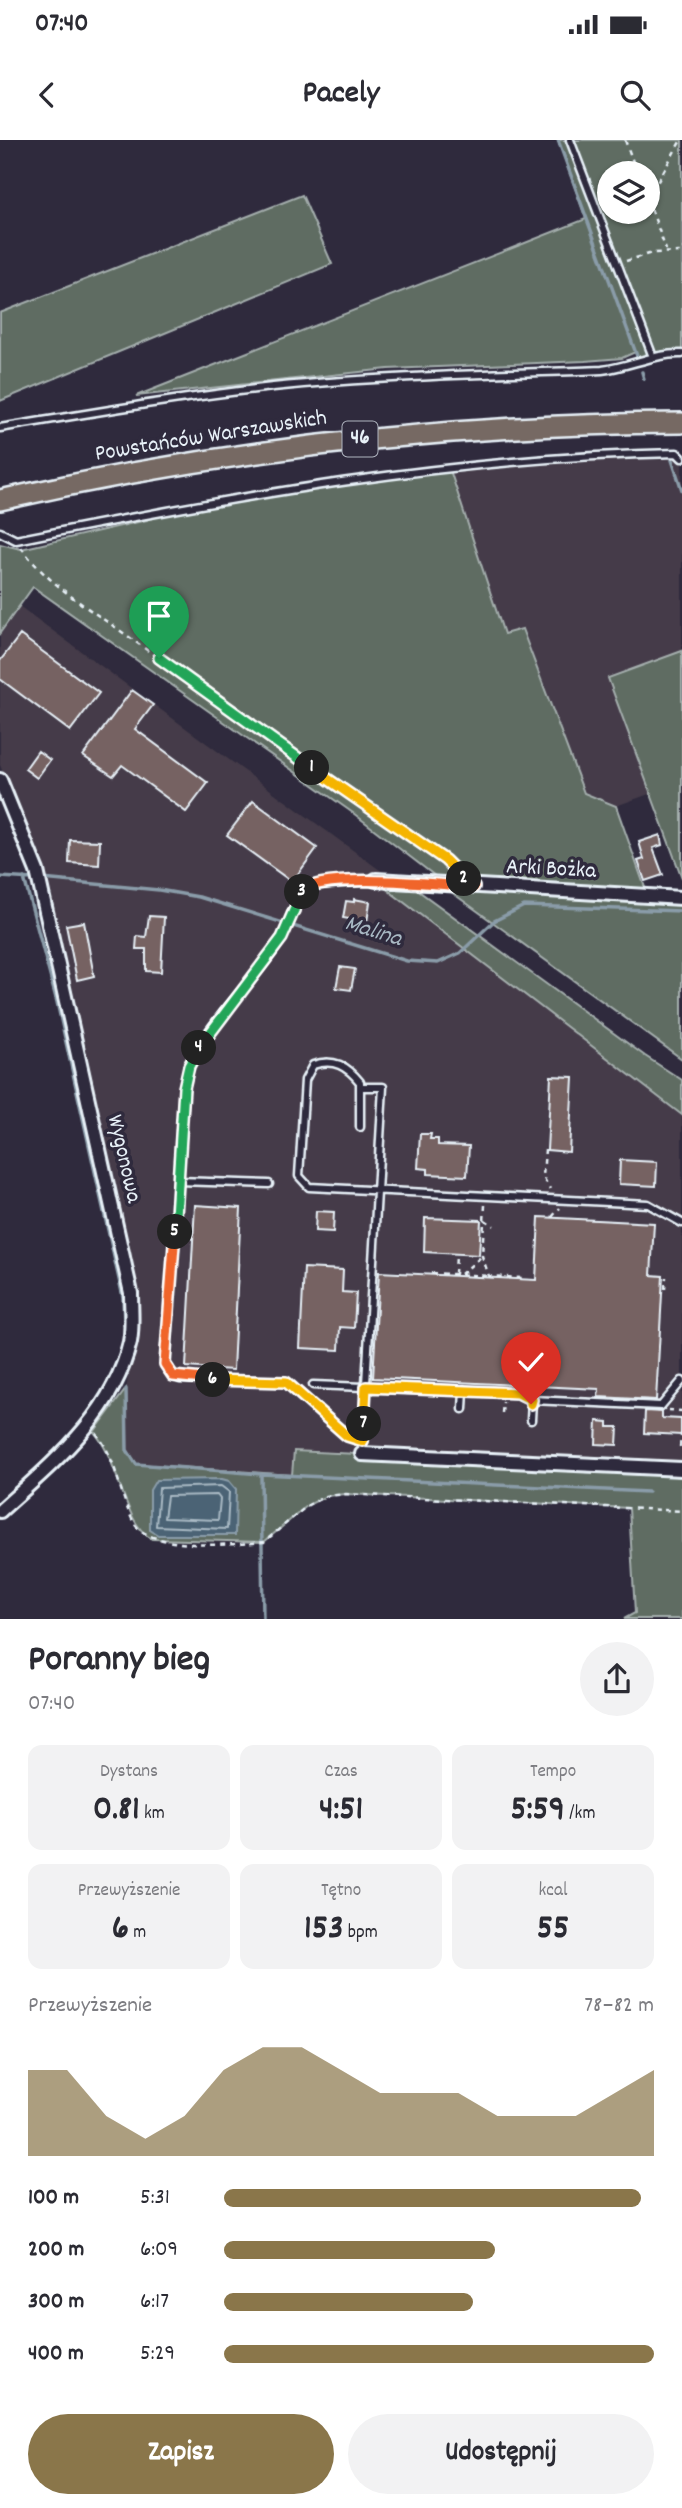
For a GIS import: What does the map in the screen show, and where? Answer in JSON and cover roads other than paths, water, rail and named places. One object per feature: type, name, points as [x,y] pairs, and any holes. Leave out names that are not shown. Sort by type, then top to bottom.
[{"type":"main road","name":"Powstańców Warszawskich","points":[[0,500],[188,463],[373,438],[523,427],[682,423]]},
{"type":"street","name":"Wygonowa","points":[[0,780],[37,871],[38,887],[131,1293],[130,1340],[116,1381],[89,1425],[0,1511]]},
{"type":"street","name":"Arki Bożka","points":[[376,880],[682,898]]},
{"type":"street","points":[[363,1448],[682,1469]]},
{"type":"lane","points":[[570,140],[653,357]]},
{"type":"lane","points":[[0,428],[150,403],[274,387],[381,378],[602,370],[653,357],[682,354]]},
{"type":"lane","points":[[0,532],[16,540],[179,507],[421,469],[591,455],[677,453],[682,458]]},
{"type":"lane","points":[[363,1448],[286,1382],[180,1379],[167,1371],[165,1364],[184,1088],[189,1066],[205,1039],[282,938],[291,913],[307,886],[376,880]]},
{"type":"lane","points":[[360,1127],[362,1087],[347,1069],[332,1062],[313,1065],[305,1080],[299,1176],[309,1187],[648,1205],[682,1223]]},
{"type":"lane","points":[[362,1087],[383,1087],[363,1448]]},
{"type":"lane","points":[[178,1181],[269,1184]]},
{"type":"lane","points":[[313,1385],[518,1393],[532,1400],[661,1406],[682,1381]]},
{"type":"lane","points":[[463,1409],[464,1390]]},
{"type":"lane","points":[[531,1420],[532,1400]]},
{"type":"water","points":[[156,1480],[229,1481],[236,1489],[235,1535],[158,1535],[150,1530],[150,1490]]},
{"type":"waterway","points":[[558,140],[637,356]]},
{"type":"waterway","points":[[642,372],[644,379]]},
{"type":"waterway","points":[[672,460],[682,490]]},
{"type":"waterway","name":"Malina","points":[[0,877],[34,879]]},
{"type":"waterway","points":[[24,878],[57,1002],[123,1297],[124,1325]]},
{"type":"waterway","name":"Malina","points":[[42,879],[159,890],[199,897],[407,961],[438,963],[460,953],[494,921],[524,906],[682,911]]},
{"type":"waterway","points":[[126,1389],[127,1450],[136,1464],[261,1474],[648,1492]]},
{"type":"waterway","points":[[261,1474],[263,1619]]}]
